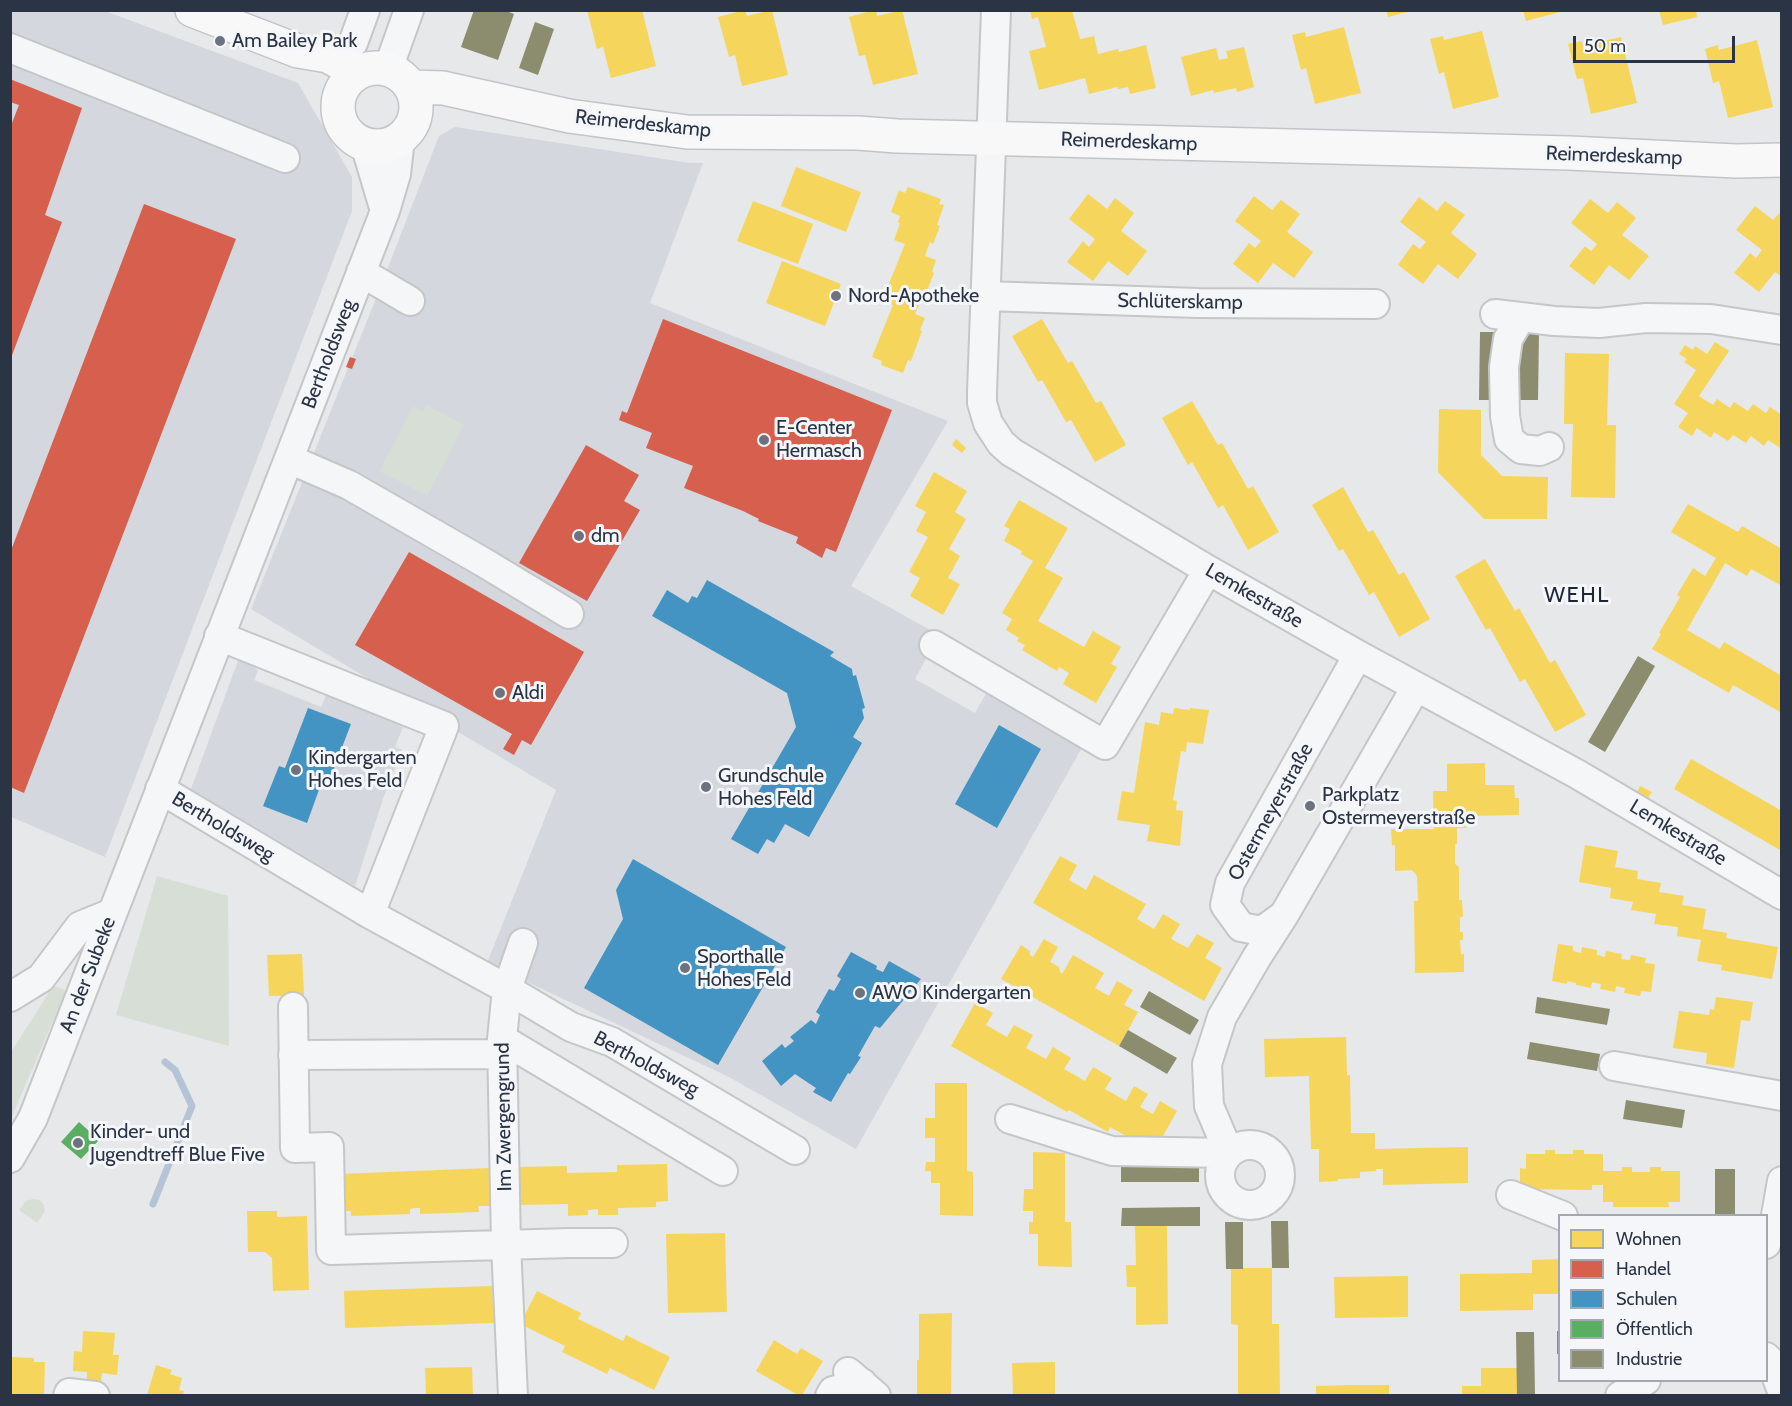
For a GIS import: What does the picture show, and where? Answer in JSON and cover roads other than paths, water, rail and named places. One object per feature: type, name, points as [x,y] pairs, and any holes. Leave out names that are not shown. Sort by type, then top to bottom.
[{"type":"main road","name":"Reimerdeskamp","points":[[192,10],[298,51],[377,68],[478,97],[569,116],[687,132],[858,133],[1569,153],[1737,161],[1782,160]]},
{"type":"main road","name":"Reimerdeskamp","points":[[298,51],[339,100]]},
{"type":"main road","points":[[407,129],[417,104],[377,68],[346,84],[339,100],[338,110],[344,127],[356,140],[381,146],[407,129],[478,97]]},
{"type":"street","points":[[365,10],[377,68]]},
{"type":"street","points":[[377,68],[409,10]]},
{"type":"street","name":"Lemkestraße","points":[[996,10],[982,403],[988,423],[1001,443],[1011,452],[1208,570],[1358,655],[1577,774],[1782,895]]},
{"type":"street","points":[[10,48],[285,159]]},
{"type":"street","name":"Bertholdsweg","points":[[407,129],[385,210],[160,789],[370,914],[571,1027],[612,1042],[795,1150]]},
{"type":"street","points":[[365,144],[385,210]]},
{"type":"street","points":[[361,272],[410,301]]},
{"type":"street","name":"Schlüterskamp","points":[[985,296],[1198,303],[1375,304]]},
{"type":"street","points":[[1549,447],[1540,451],[1521,450],[1509,439],[1505,416],[1504,368],[1508,339],[1508,315],[1554,321],[1599,322],[1646,318],[1711,320],[1782,330]]},
{"type":"street","points":[[289,459],[349,485],[569,614]]},
{"type":"street","points":[[934,645],[1105,746],[1208,570]]},
{"type":"street","points":[[219,636],[444,726],[370,914]]},
{"type":"street","name":"Ostermeyerstraße","points":[[1284,915],[1262,931],[1241,927],[1225,905],[1230,883],[1358,655]]},
{"type":"street","name":"Ostermeyerstraße","points":[[1010,1119],[1112,1151],[1229,1153],[1209,1106],[1207,1064],[1222,1017],[1416,687]]},
{"type":"street","name":"An der Subeke","points":[[10,1158],[33,1118],[160,789]]},
{"type":"street","points":[[10,997],[40,978],[80,926],[112,913]]},
{"type":"street","name":"Im Zwergengrund","points":[[513,1395],[506,1245],[502,1046],[507,989],[523,943]]},
{"type":"street","points":[[292,1007],[296,1148],[329,1147],[331,1250],[614,1244]]},
{"type":"street","points":[[293,1055],[502,1046],[723,1171]]},
{"type":"street","points":[[1614,1066],[1782,1095]]},
{"type":"street","points":[[1768,1241],[1782,1181]]},
{"type":"street","points":[[1512,1195],[1560,1214]]},
{"type":"street","points":[[1768,1358],[1782,1391]]},
{"type":"street","points":[[1620,1395],[1643,1382]]},
{"type":"street","points":[[830,1395],[833,1390],[862,1383]]},
{"type":"street","points":[[68,1395],[69,1393],[95,1395]]},
{"type":"waterway","points":[[153,1204],[192,1106],[175,1070],[165,1062]]},
{"type":"place","name":"Am Bailey Park","points":[[220,41]]},
{"type":"place","name":"Nord-Apotheke","points":[[836,296]]},
{"type":"place","name":"E-Center Hermasch","points":[[764,440]]},
{"type":"place","name":"dm","points":[[579,536]]},
{"type":"place","name":"Aldi","points":[[500,693]]},
{"type":"place","name":"Kindergarten Hohes Feld","points":[[296,770]]},
{"type":"place","name":"Grundschule Hohes Feld","points":[[706,787]]},
{"type":"place","name":"Parkplatz Ostermeyerstraße","points":[[1310,806]]},
{"type":"place","name":"Sporthalle Hohes Feld","points":[[685,968]]},
{"type":"place","name":"AWO Kindergarten","points":[[860,993]]},
{"type":"place","name":"Kinder- und Jugendtreff Blue Five","points":[[78,1143]]},
{"type":"district","name":"WEHL","points":[[1577,596]]}]
